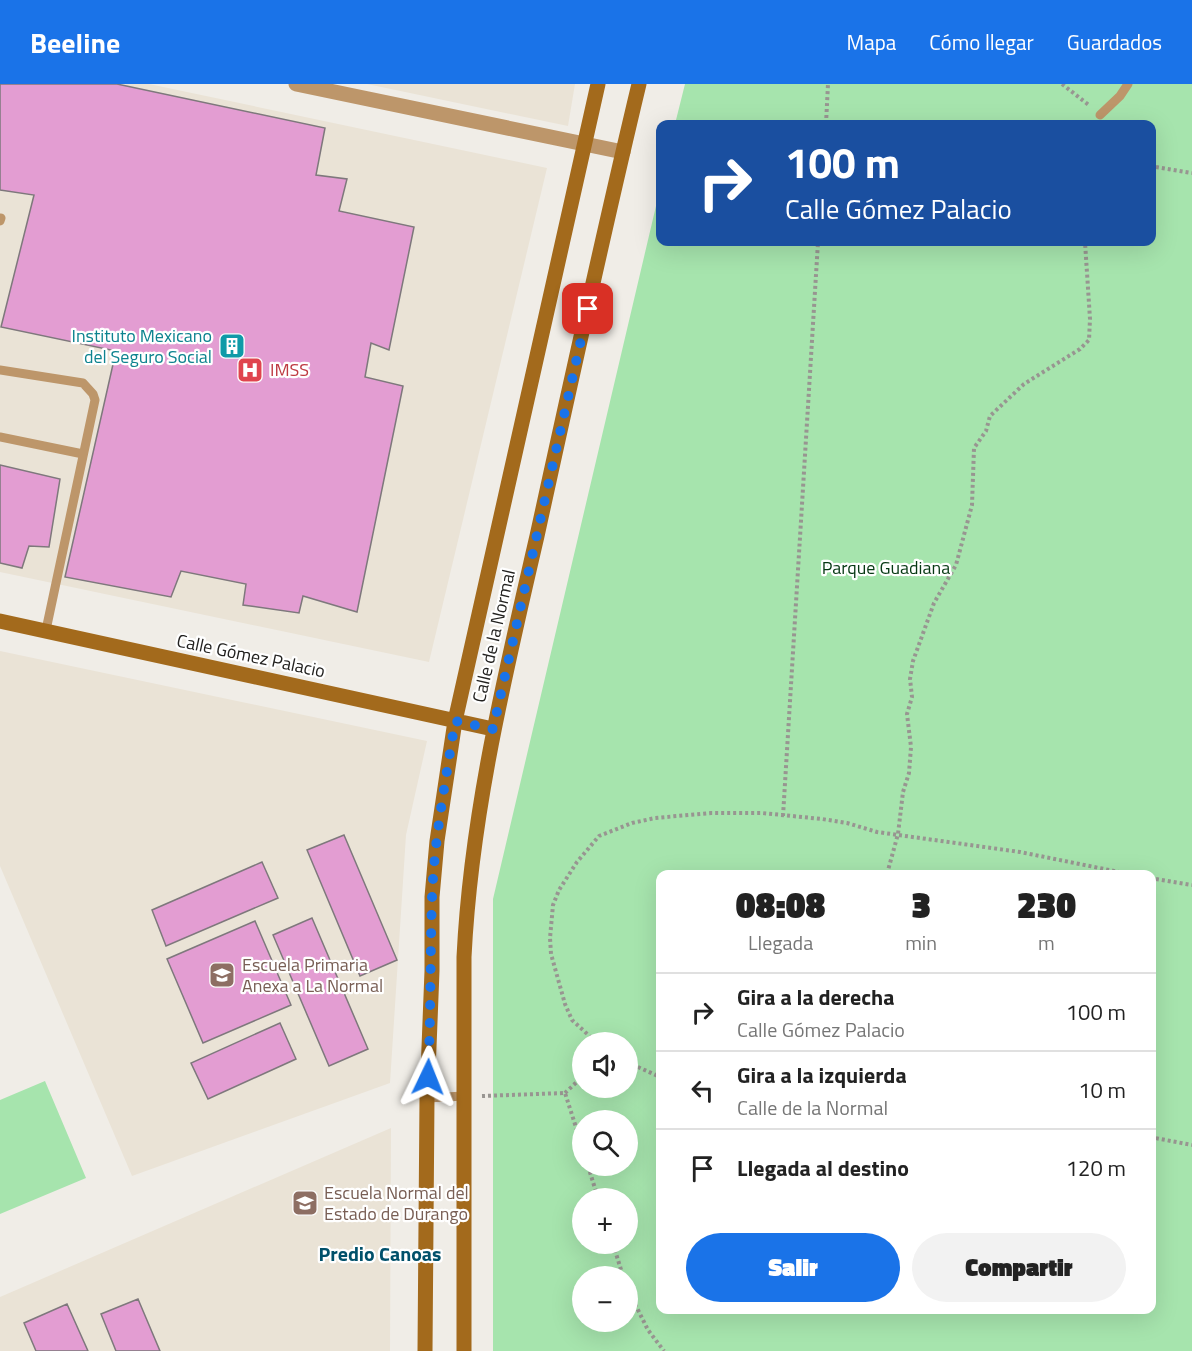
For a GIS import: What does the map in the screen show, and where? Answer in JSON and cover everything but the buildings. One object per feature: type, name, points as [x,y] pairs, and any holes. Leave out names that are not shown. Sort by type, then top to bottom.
[{"type":"main road","name":"Calle de la Normal","points":[[425,1351],[427,1098],[432,971],[432,897],[436,841],[455,721],[598,84]]},
{"type":"main road","name":"Calle de la Normal","points":[[464,1351],[466,911],[493,729],[639,84]]},
{"type":"main road","name":"Calle Gómez Palacio","points":[[0,621],[493,729]]},
{"type":"street","points":[[296,84],[623,152]]},
{"type":"lane","points":[[1100,115],[1120,96],[1128,84]]},
{"type":"lane","points":[[0,370],[83,383],[89,388],[95,400],[46,630]]},
{"type":"lane","points":[[0,437],[83,454]]},
{"type":"lane","points":[[427,1098],[464,1096]]},
{"type":"path","points":[[826,120],[828,84]]},
{"type":"path","points":[[1156,167],[1192,173]]},
{"type":"path","points":[[783,816],[818,246]]},
{"type":"path","points":[[888,870],[898,834],[903,792],[909,773],[911,747],[907,714],[912,697],[910,680],[913,661],[934,603],[956,565],[972,504],[974,448],[986,431],[990,417],[1024,384],[1080,350],[1089,340],[1090,319],[1085,246]]},
{"type":"path","points":[[583,1032],[572,1020],[565,1004],[551,954],[549,938],[553,905],[559,890],[577,862],[599,836],[643,821],[711,813],[783,816],[841,822],[862,829],[1020,852],[1110,870]]},
{"type":"path","points":[[1156,879],[1192,885]]},
{"type":"path","points":[[638,1067],[656,1075]]},
{"type":"path","points":[[464,1096],[565,1093],[572,1086]]},
{"type":"path","points":[[565,1093],[572,1115]]},
{"type":"path","points":[[1156,1138],[1192,1145]]},
{"type":"path","points":[[638,1310],[648,1330],[664,1351]]},
{"type":"shaded area","name":"IMSS","points":[[0,84],[149,84],[547,168],[429,662],[0,572]]},
{"type":"shaded area","points":[[367,84],[575,84],[568,126]]},
{"type":"shaded area","name":"Escuela Primaria Anexa a La Normal","points":[[0,651],[427,741],[406,835],[390,1083],[132,1176],[0,866]]},
{"type":"shaded area","name":"Escuela Normal del Estado de Durango","points":[[391,1128],[390,1351],[0,1351],[0,1297]]},
{"type":"green space","name":"Parque Guadiana","points":[[685,84],[1192,84],[1192,1351],[493,1351],[493,899],[656,206],[656,246],[1156,246],[1156,120],[676,120]]},
{"type":"green space","points":[[45,1081],[86,1178],[0,1214],[0,1100]]},
{"type":"place","name":"Instituto Mexicano del Seguro Social","points":[[232,346]]},
{"type":"place","name":"IMSS","points":[[250,370]]},
{"type":"place","name":"Escuela Primaria Anexa a La Normal","points":[[222,975]]},
{"type":"place","name":"Escuela Normal del Estado de Durango","points":[[305,1203]]},
{"type":"district","name":"Predio Canoas","points":[[380,1254]]},
{"type":"route","points":[[428,1077],[432,897],[436,841],[455,721],[493,729],[588,309]]}]
